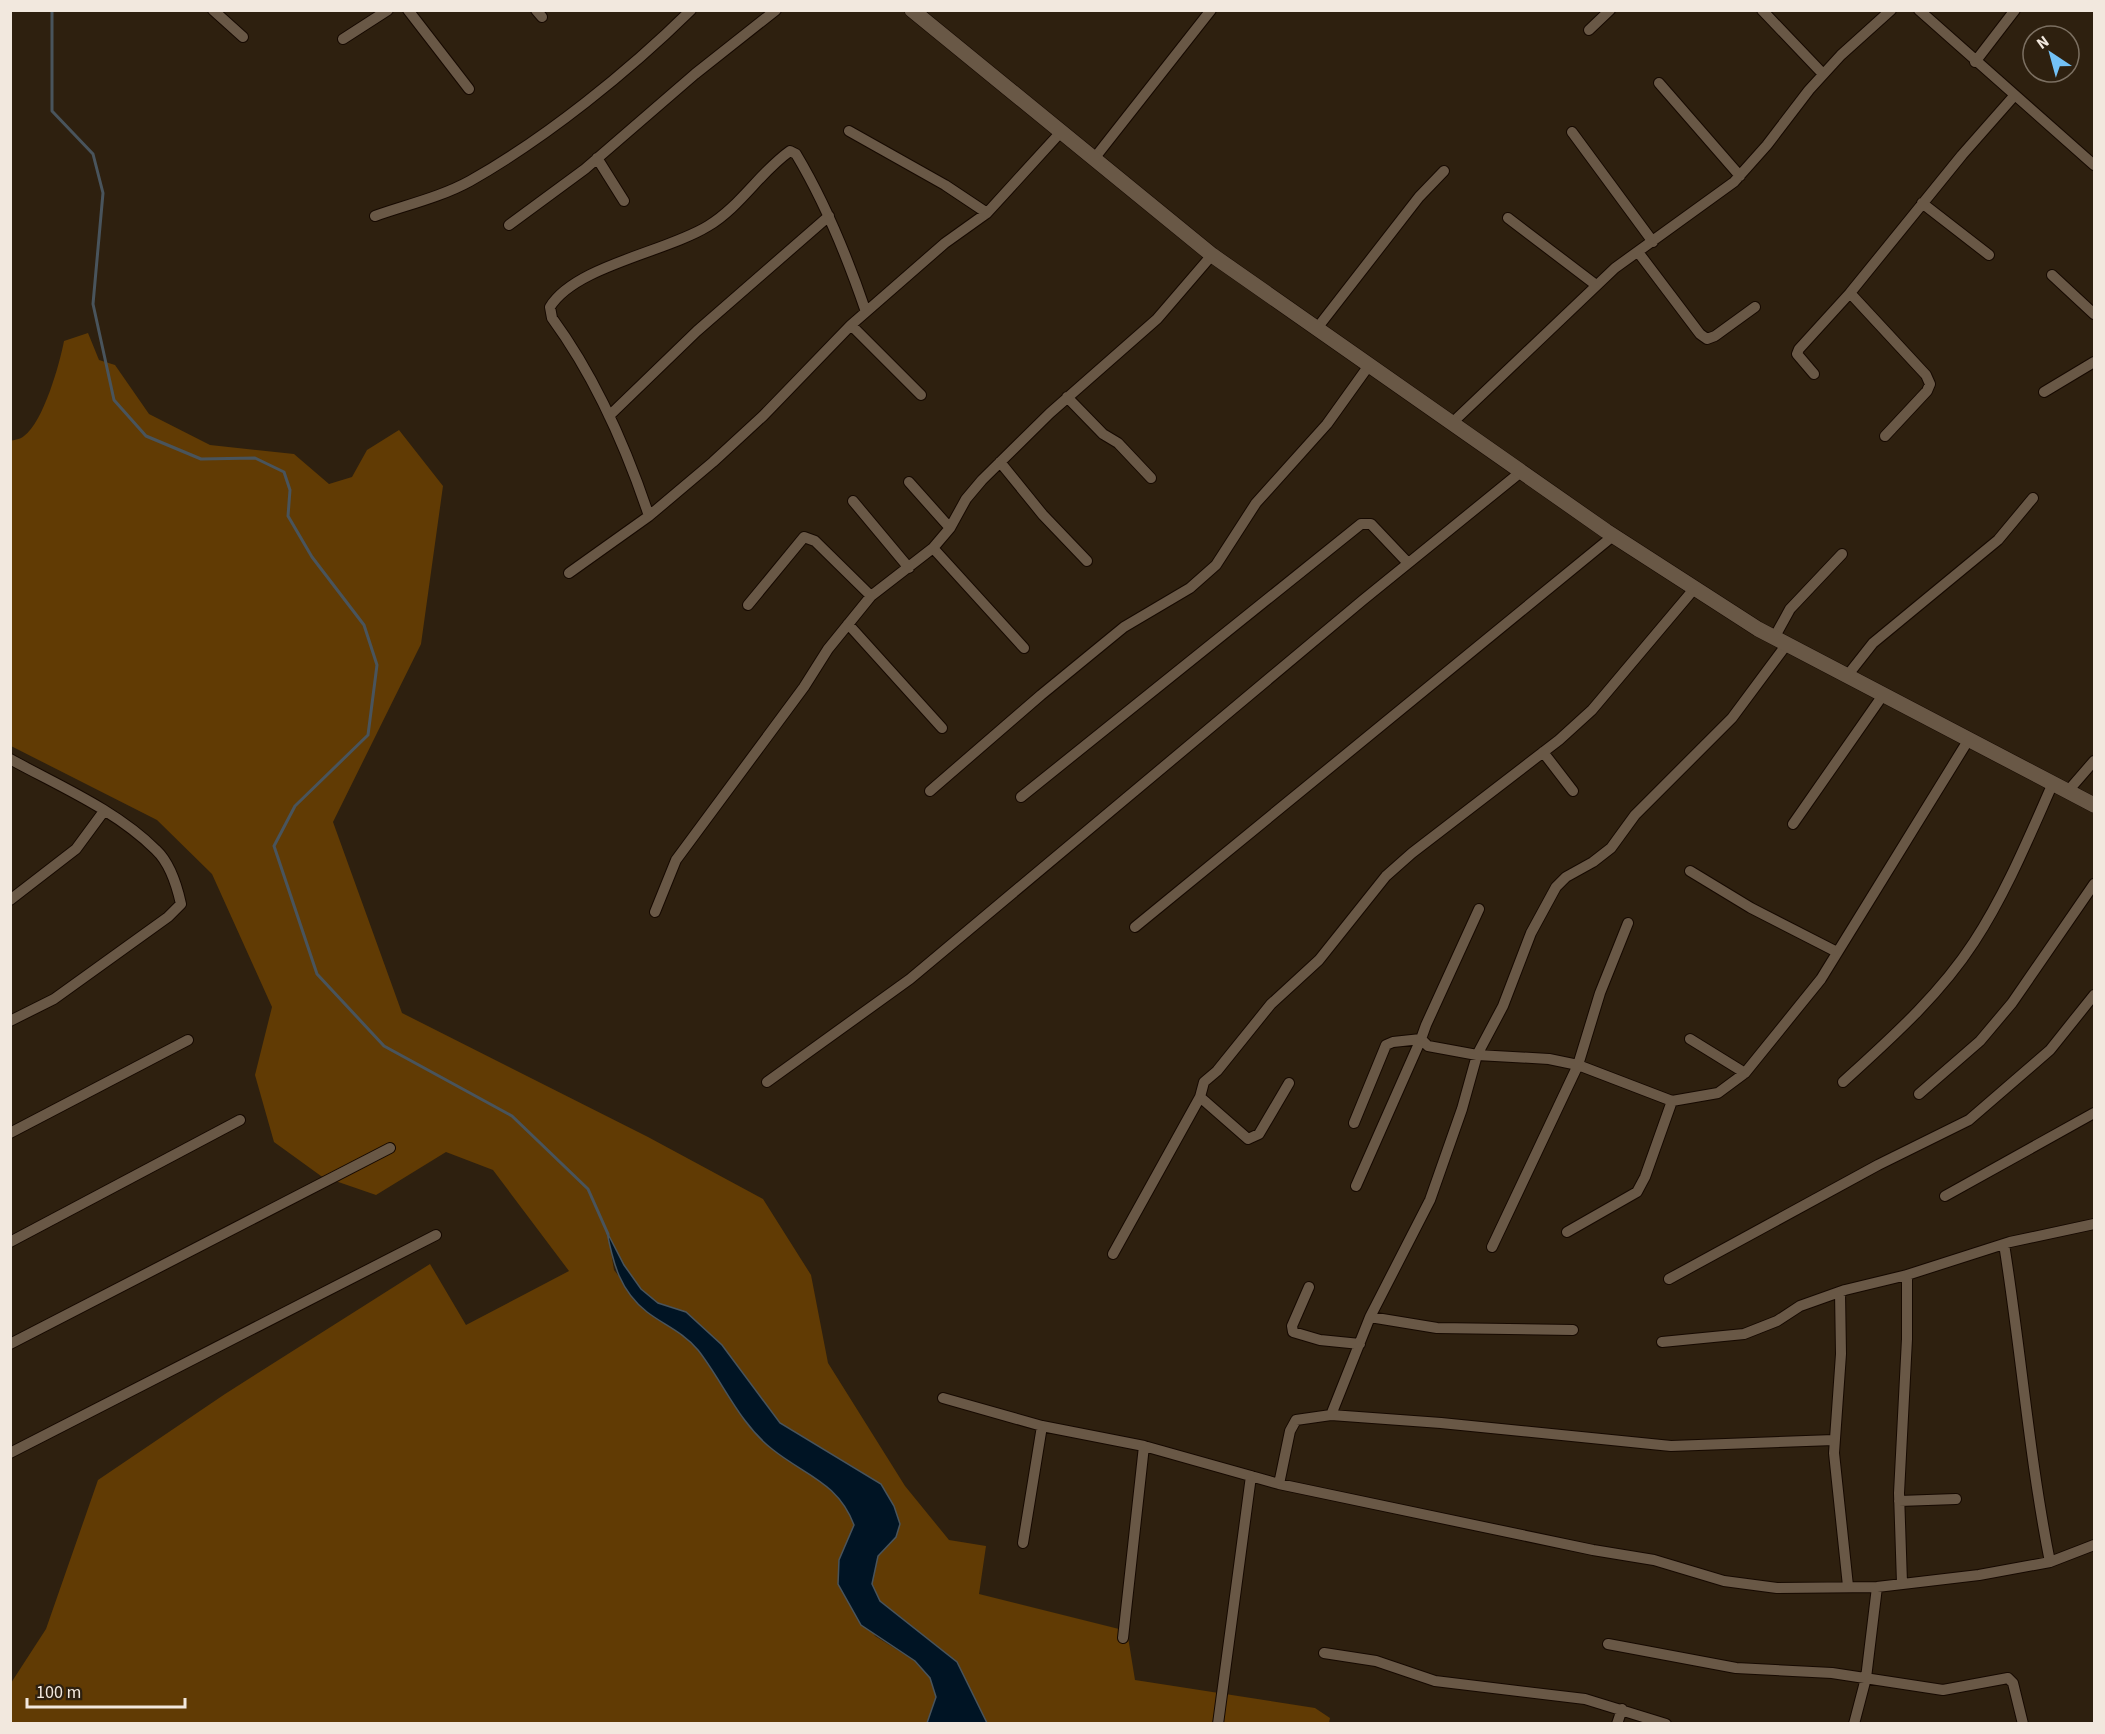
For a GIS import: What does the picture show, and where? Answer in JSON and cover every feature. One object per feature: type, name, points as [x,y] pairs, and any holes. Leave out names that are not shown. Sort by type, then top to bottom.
[{"type":"street","points":[[213,10],[243,37]]},
{"type":"street","points":[[343,39],[388,10]]},
{"type":"street","points":[[408,10],[469,89]]},
{"type":"street","points":[[375,216],[467,183],[524,147],[607,84],[691,10]]},
{"type":"street","points":[[509,225],[597,158],[695,74],[776,10]]},
{"type":"street","points":[[912,10],[1212,255],[1318,327],[1613,536],[1780,641],[2094,805]]},
{"type":"street","points":[[1093,160],[1211,10]]},
{"type":"street","points":[[1588,30],[1610,10]]},
{"type":"street","points":[[1762,10],[1823,74]]},
{"type":"street","points":[[1452,423],[1596,285],[1740,176],[1823,74],[1891,10]]},
{"type":"street","points":[[1918,10],[2094,165]]},
{"type":"street","points":[[1975,62],[2015,10]]},
{"type":"street","points":[[1659,83],[1740,176]]},
{"type":"street","points":[[1814,374],[1797,354],[1812,332],[1850,293],[1922,203],[2014,96]]},
{"type":"street","points":[[849,131],[945,185],[987,213]]},
{"type":"street","points":[[1572,132],[1653,242]]},
{"type":"street","points":[[569,573],[649,516],[763,416],[851,325],[945,243],[987,213],[1060,133]]},
{"type":"street","points":[[649,516],[634,472],[609,416],[565,336],[552,318],[550,306],[557,295],[588,276],[684,239],[710,225],[790,152],[796,154],[829,216],[845,251],[866,312]]},
{"type":"street","points":[[597,158],[624,201]]},
{"type":"street","points":[[1318,327],[1419,197],[1444,171]]},
{"type":"street","points":[[1922,203],[1989,255]]},
{"type":"street","points":[[609,416],[697,331],[829,216]]},
{"type":"street","points":[[1508,218],[1596,285]]},
{"type":"street","points":[[1638,252],[1700,334],[1707,339],[1715,336],[1755,307]]},
{"type":"street","points":[[656,912],[675,860],[871,596],[933,548],[950,528],[966,499],[1000,462],[1066,398],[1157,319],[1212,255]]},
{"type":"street","points":[[2052,275],[2094,314]]},
{"type":"street","points":[[1850,293],[1926,375],[1930,384],[1927,391],[1885,436]]},
{"type":"street","points":[[851,325],[921,395]]},
{"type":"street","points":[[2044,392],[2094,362]]},
{"type":"street","points":[[930,791],[1041,694],[1124,627],[1190,588],[1216,565],[1256,503],[1327,424],[1370,364]]},
{"type":"street","points":[[1066,398],[1102,434],[1118,443],[1151,478]]},
{"type":"street","points":[[1000,462],[1043,515],[1087,561]]},
{"type":"street","points":[[767,1082],[910,979],[1408,563],[1522,471]]},
{"type":"street","points":[[909,482],[950,528]]},
{"type":"street","points":[[1847,676],[1873,643],[1998,540],[2033,498]]},
{"type":"street","points":[[853,501],[909,568]]},
{"type":"street","points":[[1021,797],[1361,524],[1371,524],[1408,563]]},
{"type":"street","points":[[1135,927],[1613,536]]},
{"type":"street","points":[[748,605],[804,537],[815,541],[871,596]]},
{"type":"street","points":[[933,548],[1024,648]]},
{"type":"street","points":[[1330,1415],[1371,1317],[1430,1200],[1478,1055],[1503,1006],[1531,933],[1557,887],[1566,877],[1593,862],[1611,848],[1635,815],[1732,718],[1780,641],[1790,609],[1842,554]]},
{"type":"street","points":[[1113,1254],[1200,1097],[1204,1082],[1217,1071],[1271,1004],[1319,960],[1386,876],[1412,853],[1543,752],[1592,710],[1694,589]]},
{"type":"street","points":[[848,624],[942,729]]},
{"type":"street","points":[[1793,824],[1883,695]]},
{"type":"street","points":[[1421,1039],[1428,1046],[1478,1055],[1549,1059],[1578,1065],[1672,1101],[1718,1093],[1745,1073],[1821,979],[1969,739]]},
{"type":"street","points":[[1543,752],[1573,791]]},
{"type":"street","points":[[10,759],[104,811],[158,850],[177,885],[181,904],[168,917],[54,999],[10,1021]]},
{"type":"street","points":[[2068,791],[2094,761]]},
{"type":"street","points":[[1843,1082],[1904,1027],[1974,943],[2012,873],[2053,783]]},
{"type":"street","points":[[10,900],[76,849],[104,811]]},
{"type":"street","points":[[1690,871],[1751,908],[1837,952]]},
{"type":"street","points":[[1919,1094],[1980,1041],[2013,1003],[2094,884]]},
{"type":"street","points":[[1356,1186],[1479,909]]},
{"type":"street","points":[[1492,1247],[1578,1065],[1600,993],[1628,923]]},
{"type":"street","points":[[1669,1279],[1878,1165],[1969,1120],[2050,1050],[2094,995]]},
{"type":"street","points":[[1354,1123],[1386,1045],[1421,1039]]},
{"type":"street","points":[[1690,1039],[1745,1073]]},
{"type":"street","points":[[10,1133],[188,1040]]},
{"type":"street","points":[[1200,1097],[1248,1139],[1253,1139],[1259,1134],[1289,1083]]},
{"type":"street","points":[[1567,1232],[1637,1192],[1645,1177],[1672,1101]]},
{"type":"street","points":[[1945,1196],[2094,1113]]},
{"type":"street","points":[[10,1242],[240,1120]]},
{"type":"street","points":[[10,1344],[390,1148]]},
{"type":"street","points":[[1662,1342],[1744,1334],[1777,1321],[1800,1306],[1840,1292],[1906,1275],[2004,1244],[2094,1224]]},
{"type":"street","points":[[10,1454],[436,1235]]},
{"type":"street","points":[[2004,1244],[2029,1420],[2036,1493],[2050,1562]]},
{"type":"street","points":[[1902,1584],[1899,1502],[1906,1275]]},
{"type":"street","points":[[1309,1287],[1292,1326],[1293,1332],[1320,1340],[1360,1344]]},
{"type":"street","points":[[1840,1292],[1841,1354],[1834,1440],[1848,1586]]},
{"type":"street","points":[[1371,1317],[1437,1329],[1573,1330]]},
{"type":"street","points":[[943,1398],[1042,1426],[1144,1446],[1279,1484],[1593,1550],[1654,1560],[1724,1581],[1777,1588],[1877,1587],[1979,1575],[2050,1562],[2094,1545]]},
{"type":"street","points":[[1279,1484],[1290,1431],[1296,1420],[1330,1415],[1441,1423],[1671,1446],[1834,1440]]},
{"type":"street","points":[[1023,1543],[1042,1426]]},
{"type":"street","points":[[1123,1638],[1144,1446]]},
{"type":"street","points":[[1218,1724],[1251,1476]]},
{"type":"street","points":[[1899,1502],[1956,1499]]},
{"type":"street","points":[[1854,1724],[1866,1678],[1877,1587]]},
{"type":"street","points":[[1608,1644],[1736,1668],[1832,1673],[1943,1690],[2007,1678],[2013,1683],[2023,1724]]},
{"type":"street","points":[[1324,1653],[1376,1661],[1435,1681],[1585,1699],[1666,1724]]},
{"type":"street","points":[[1617,1724],[1622,1709]]},
{"type":"shaded area","points":[[88,333],[99,360],[115,365],[149,414],[210,445],[294,454],[329,484],[352,477],[367,450],[399,430],[443,486],[421,644],[333,822],[402,1013],[648,1137],[763,1199],[811,1275],[828,1363],[905,1486],[949,1540],[986,1546],[979,1594],[1127,1631],[1135,1680],[1315,1708],[1330,1718],[1329,1723],[987,1723],[957,1662],[880,1601],[872,1584],[878,1556],[896,1537],[862,1472],[780,1423],[722,1345],[686,1312],[658,1303],[641,1289],[624,1265],[608,1234],[614,1270],[646,1311],[677,1330],[698,1350],[741,1414],[834,1491],[848,1508],[854,1525],[839,1560],[875,1636],[915,1661],[930,1678],[936,1697],[927,1723],[11,1723],[11,1683],[46,1629],[98,1480],[225,1394],[430,1264],[466,1325],[569,1271],[493,1170],[446,1152],[376,1195],[321,1176],[274,1142],[255,1075],[272,1007],[212,874],[157,820],[11,746],[10,441],[24,436],[38,419],[55,377],[64,341]]},
{"type":"water","points":[[607,1232],[624,1265],[641,1289],[658,1303],[686,1312],[722,1345],[780,1423],[881,1484],[894,1506],[900,1524],[896,1537],[878,1556],[872,1584],[880,1601],[957,1662],[987,1723],[927,1723],[936,1697],[930,1678],[915,1661],[861,1625],[838,1584],[839,1560],[854,1525],[847,1510],[829,1489],[760,1439],[741,1415],[698,1350],[686,1338],[653,1317],[630,1295],[619,1276]]},
{"type":"waterway","points":[[52,10],[52,111],[93,154],[103,193],[93,304],[114,400],[146,436],[201,459],[255,458],[284,472],[290,490],[288,516],[312,557],[364,625],[377,665],[368,735],[295,806],[274,846],[317,974],[384,1046],[512,1116],[588,1189],[608,1234]]}]
